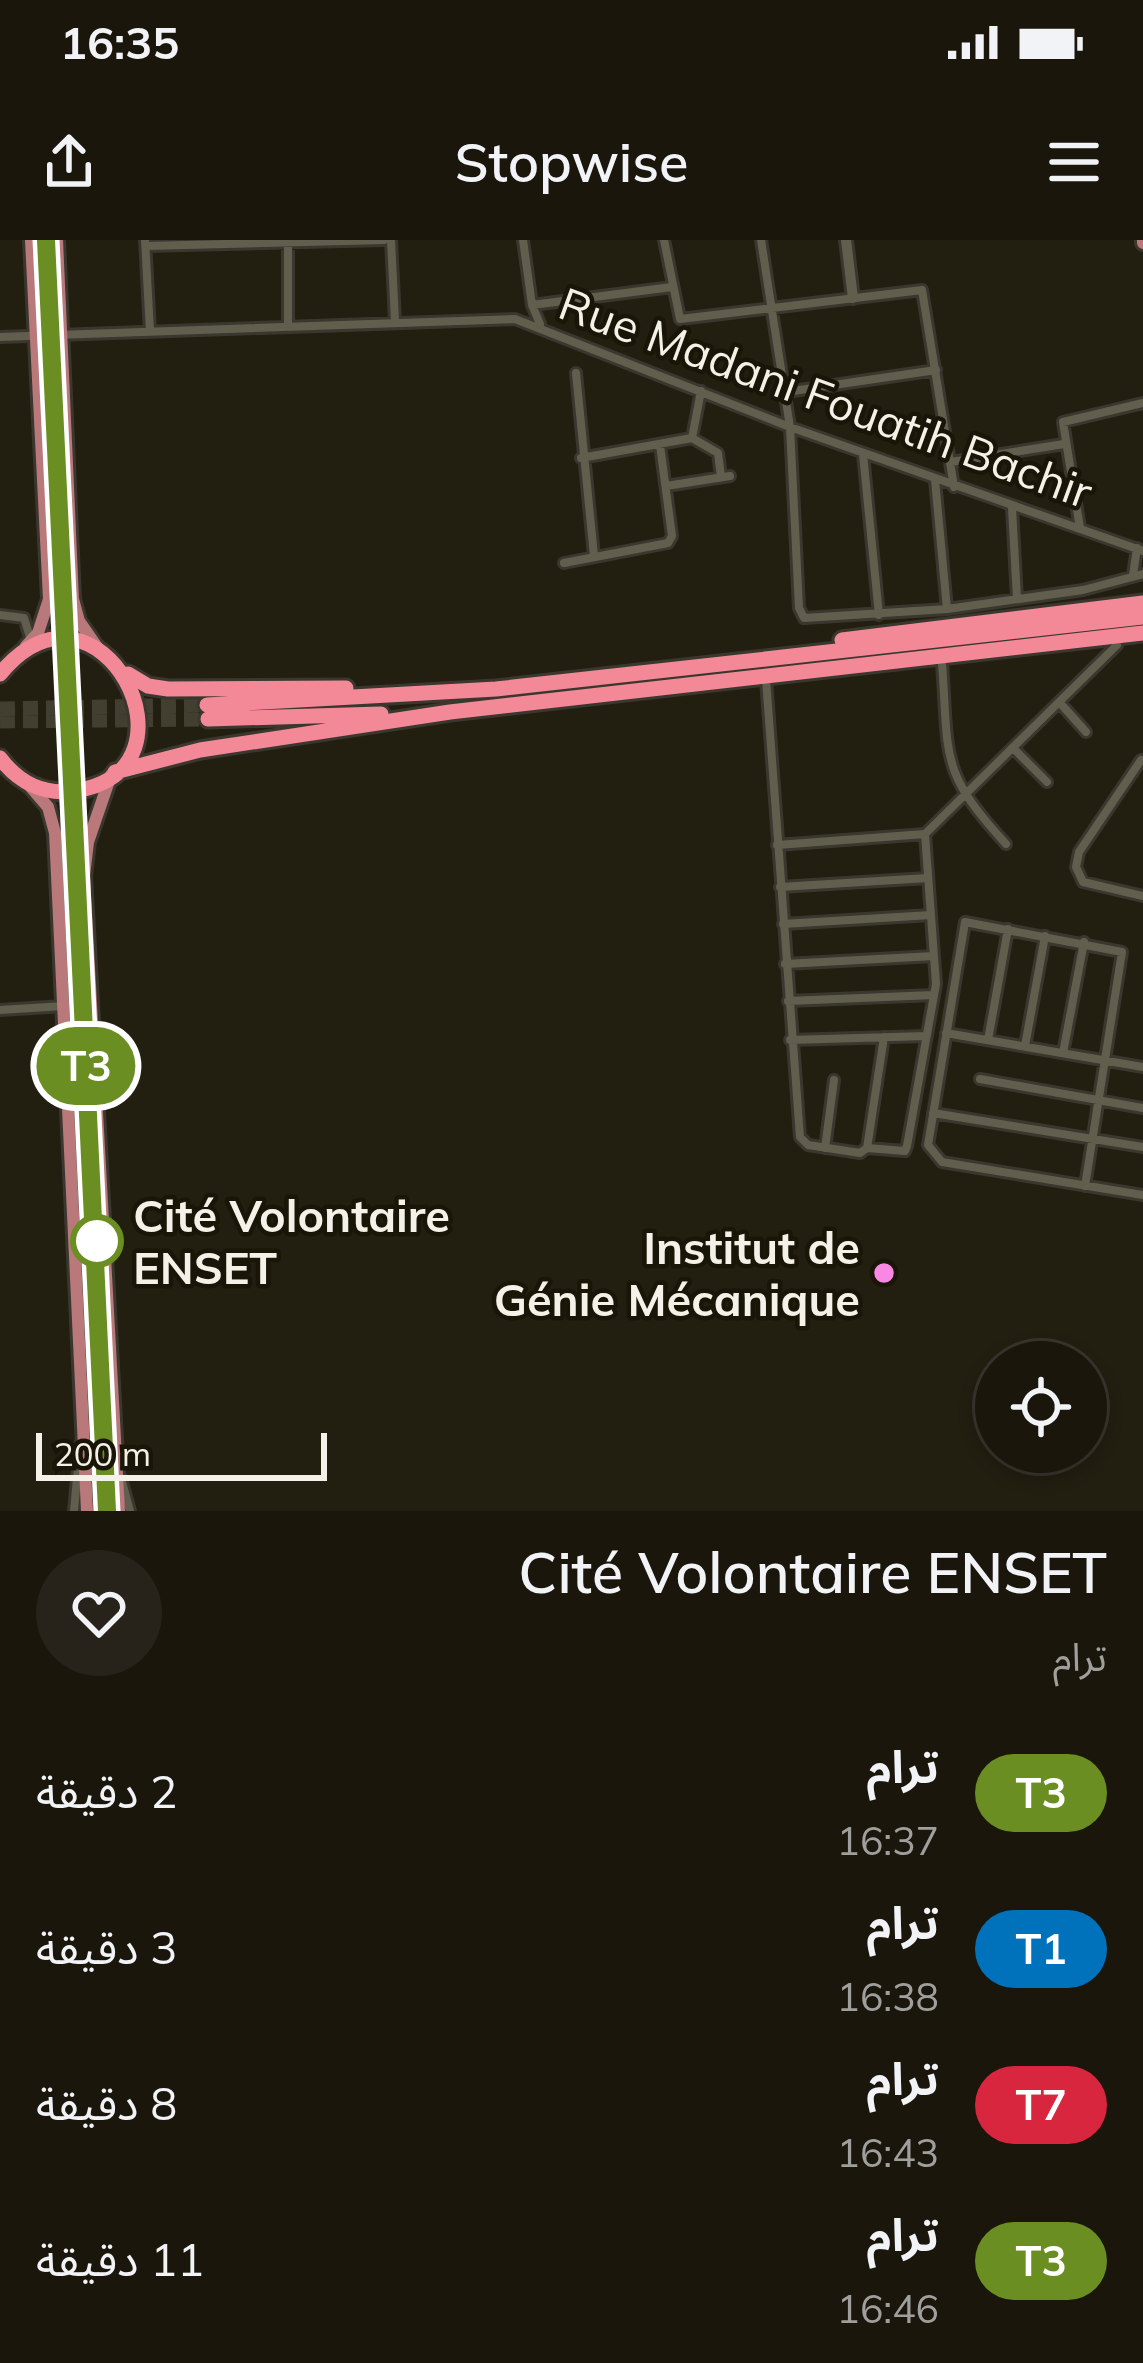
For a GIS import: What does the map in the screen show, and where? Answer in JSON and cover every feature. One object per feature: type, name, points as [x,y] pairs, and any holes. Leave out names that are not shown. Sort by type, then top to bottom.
[{"type":"highway","points":[[753,660],[867,637],[1143,603]]},
{"type":"highway","points":[[450,712],[208,712],[496,689],[1143,617]]},
{"type":"highway","points":[[1,761],[29,784],[66,792],[200,751],[450,712],[1143,633]]},
{"type":"highway","points":[[11,661],[58,641],[100,651],[148,686],[168,689],[496,689]]},
{"type":"highway","points":[[821,671],[1143,643]]},
{"type":"highway","points":[[113,774],[135,742],[139,724],[134,689],[125,673]]},
{"type":"main road","points":[[32,240],[50,334],[73,599],[79,621],[100,651]]},
{"type":"main road","points":[[11,661],[47,614],[50,599],[50,334],[57,240]]},
{"type":"main road","points":[[113,774],[88,842],[84,876],[119,1511]]},
{"type":"main road","points":[[29,784],[54,818],[87,1511]]},
{"type":"street","points":[[150,331],[146,243],[387,240],[395,321]]},
{"type":"street","points":[[523,240],[532,305],[540,324]]},
{"type":"street","points":[[664,240],[680,319],[922,290],[954,487]]},
{"type":"street","points":[[761,240],[790,427],[800,612],[811,621],[1090,589],[1138,575],[1140,549]]},
{"type":"street","points":[[846,240],[853,298]]},
{"type":"street","points":[[288,241],[288,326]]},
{"type":"street","points":[[532,305],[672,287]]},
{"type":"street","name":"Rue Madani Fouatih Bachir","points":[[0,337],[515,319],[540,324],[863,454],[1140,549]]},
{"type":"street","points":[[786,392],[936,370]]},
{"type":"street","points":[[576,373],[581,458],[595,556]]},
{"type":"street","points":[[692,438],[701,391]]},
{"type":"street","points":[[1080,528],[1061,428],[1067,419],[1143,403]]},
{"type":"street","points":[[581,458],[692,438],[712,445],[725,477],[666,485]]},
{"type":"street","points":[[950,462],[1064,444]]},
{"type":"street","points":[[564,563],[668,543],[660,445]]},
{"type":"street","points":[[863,454],[879,615]]},
{"type":"street","points":[[935,480],[947,609]]},
{"type":"street","points":[[1012,508],[1017,599]]},
{"type":"street","points":[[0,615],[18,615],[29,623],[11,661]]},
{"type":"street","points":[[777,845],[925,834],[1117,645]]},
{"type":"street","points":[[942,663],[950,770],[963,798],[1006,844]]},
{"type":"street","points":[[766,677],[800,1137],[825,1148],[860,1153],[867,1148],[904,1151],[934,995],[925,834]]},
{"type":"street","points":[[1060,704],[1086,732]]},
{"type":"street","points":[[1014,749],[1047,782]]},
{"type":"street","points":[[1141,760],[1079,852],[1076,867],[1083,882],[1143,896]]},
{"type":"street","points":[[780,886],[928,878]]},
{"type":"street","points":[[782,924],[931,915]]},
{"type":"street","points":[[1085,1186],[1123,955],[1046,935],[965,922],[928,1144],[941,1162],[1085,1186],[1143,1195]]},
{"type":"street","points":[[988,1040],[1008,929]]},
{"type":"street","points":[[1025,1047],[1046,935]]},
{"type":"street","points":[[1063,1053],[1084,943]]},
{"type":"street","points":[[785,964],[934,956]]},
{"type":"street","points":[[788,1001],[934,995]]},
{"type":"street","points":[[0,1010],[64,1006]]},
{"type":"street","points":[[946,1033],[1143,1067]]},
{"type":"street","points":[[790,1040],[926,1036]]},
{"type":"street","points":[[867,1148],[884,1037]]},
{"type":"street","points":[[980,1079],[1143,1108]]},
{"type":"street","points":[[825,1148],[834,1080]]},
{"type":"street","points":[[933,1113],[1143,1147]]},
{"type":"street","points":[[74,1511],[82,1432]]},
{"type":"street","points":[[116,1457],[130,1511]]},
{"type":"tunnel","points":[[0,709],[207,705]]},
{"type":"tunnel","points":[[0,721],[208,719]]},
{"type":"tram line","points":[[46,240],[107,1511]]},
{"type":"tram line","name":"T3","points":[[46,240],[107,1511]]},
{"type":"place","name":"Cité Volontaire ENSET","points":[[97,1241]]},
{"type":"place","name":"Institut de Génie Mécanique","points":[[884,1273]]}]
